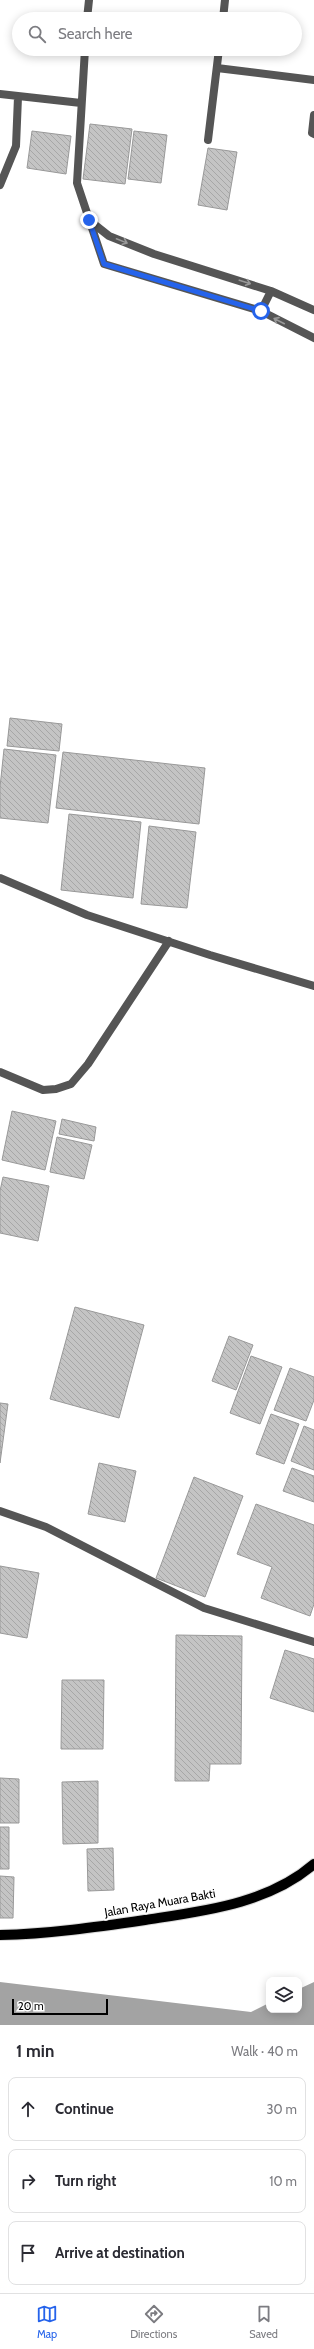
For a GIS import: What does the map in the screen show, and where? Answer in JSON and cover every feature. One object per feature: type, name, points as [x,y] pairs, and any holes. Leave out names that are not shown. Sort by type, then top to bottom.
[{"type":"main road","name":"Jalan Raya Muara Bakti","points":[[0,1935],[101,1927],[201,1911],[276,1890],[314,1864]]},
{"type":"street","points":[[87,12],[88,0]]},
{"type":"street","points":[[224,12],[225,0]]},
{"type":"street","points":[[84,56],[77,183],[104,264],[261,311],[314,338]]},
{"type":"street","points":[[208,140],[218,56]]},
{"type":"street","points":[[217,68],[314,80]]},
{"type":"street","points":[[0,94],[81,103]]},
{"type":"street","points":[[0,184],[16,146],[18,96]]},
{"type":"street","points":[[314,115],[312,133],[314,134]]},
{"type":"street","points":[[89,220],[109,236],[148,251],[271,291],[314,310]]},
{"type":"street","points":[[261,311],[271,291]]},
{"type":"street","points":[[0,878],[87,915],[210,955],[314,986]]},
{"type":"street","points":[[0,1072],[43,1090],[56,1089],[71,1084],[88,1064],[169,941]]},
{"type":"street","points":[[0,1511],[46,1527],[204,1608],[314,1642]]},
{"type":"shaded area","points":[[0,1982],[251,2012],[266,2004],[266,2013],[302,2013],[302,1988],[314,1982],[314,2025],[0,2025]]},
{"type":"building","points":[[90,124],[132,129],[125,184],[83,179]]},
{"type":"building","points":[[32,131],[71,136],[66,174],[27,168]]},
{"type":"building","points":[[134,131],[167,135],[161,183],[128,179]]},
{"type":"building","points":[[208,148],[237,152],[227,210],[198,205]]},
{"type":"building","points":[[10,718],[62,724],[59,751],[7,746]]},
{"type":"building","points":[[4,749],[56,755],[48,823],[0,818],[0,787]]},
{"type":"building","points":[[63,752],[205,768],[199,824],[56,808]]},
{"type":"building","points":[[69,814],[141,822],[133,898],[61,890]]},
{"type":"building","points":[[149,826],[196,832],[187,908],[141,904]]},
{"type":"building","points":[[12,1111],[56,1121],[45,1170],[2,1160]]},
{"type":"building","points":[[62,1119],[96,1127],[94,1141],[59,1134]]},
{"type":"building","points":[[57,1137],[92,1145],[84,1179],[50,1172]]},
{"type":"building","points":[[3,1177],[49,1186],[38,1241],[0,1233],[0,1191]]},
{"type":"building","points":[[75,1307],[144,1325],[119,1418],[50,1399]]},
{"type":"building","points":[[229,1336],[253,1345],[236,1390],[212,1381]]},
{"type":"building","points":[[251,1356],[282,1367],[260,1424],[230,1413]]},
{"type":"building","points":[[290,1368],[314,1377],[314,1400],[306,1421],[274,1410]]},
{"type":"building","points":[[0,1403],[8,1404],[0,1463]]},
{"type":"building","points":[[271,1414],[299,1424],[284,1464],[256,1454]]},
{"type":"building","points":[[304,1426],[314,1430],[314,1470],[291,1461]]},
{"type":"building","points":[[99,1463],[136,1471],[125,1522],[88,1514]]},
{"type":"building","points":[[292,1468],[314,1476],[314,1502],[283,1491]]},
{"type":"building","points":[[194,1477],[243,1496],[205,1597],[156,1578]]},
{"type":"building","points":[[256,1504],[314,1525],[314,1604],[310,1616],[261,1598],[272,1567],[237,1554]]},
{"type":"building","points":[[0,1566],[39,1573],[27,1638],[0,1633]]},
{"type":"building","points":[[176,1635],[242,1636],[241,1764],[210,1764],[209,1781],[175,1781]]},
{"type":"building","points":[[285,1650],[314,1659],[314,1712],[270,1698]]},
{"type":"building","points":[[62,1680],[104,1680],[103,1749],[61,1749]]},
{"type":"building","points":[[0,1778],[19,1779],[19,1823],[0,1823]]},
{"type":"building","points":[[98,1781],[98,1843],[63,1844],[62,1782]]},
{"type":"building","points":[[0,1827],[9,1827],[9,1869],[0,1869]]},
{"type":"building","points":[[113,1848],[114,1890],[88,1891],[87,1849]]},
{"type":"building","points":[[0,1876],[14,1877],[13,1918],[0,1918]]},
{"type":"route","points":[[89,220],[104,264],[261,311]]}]
